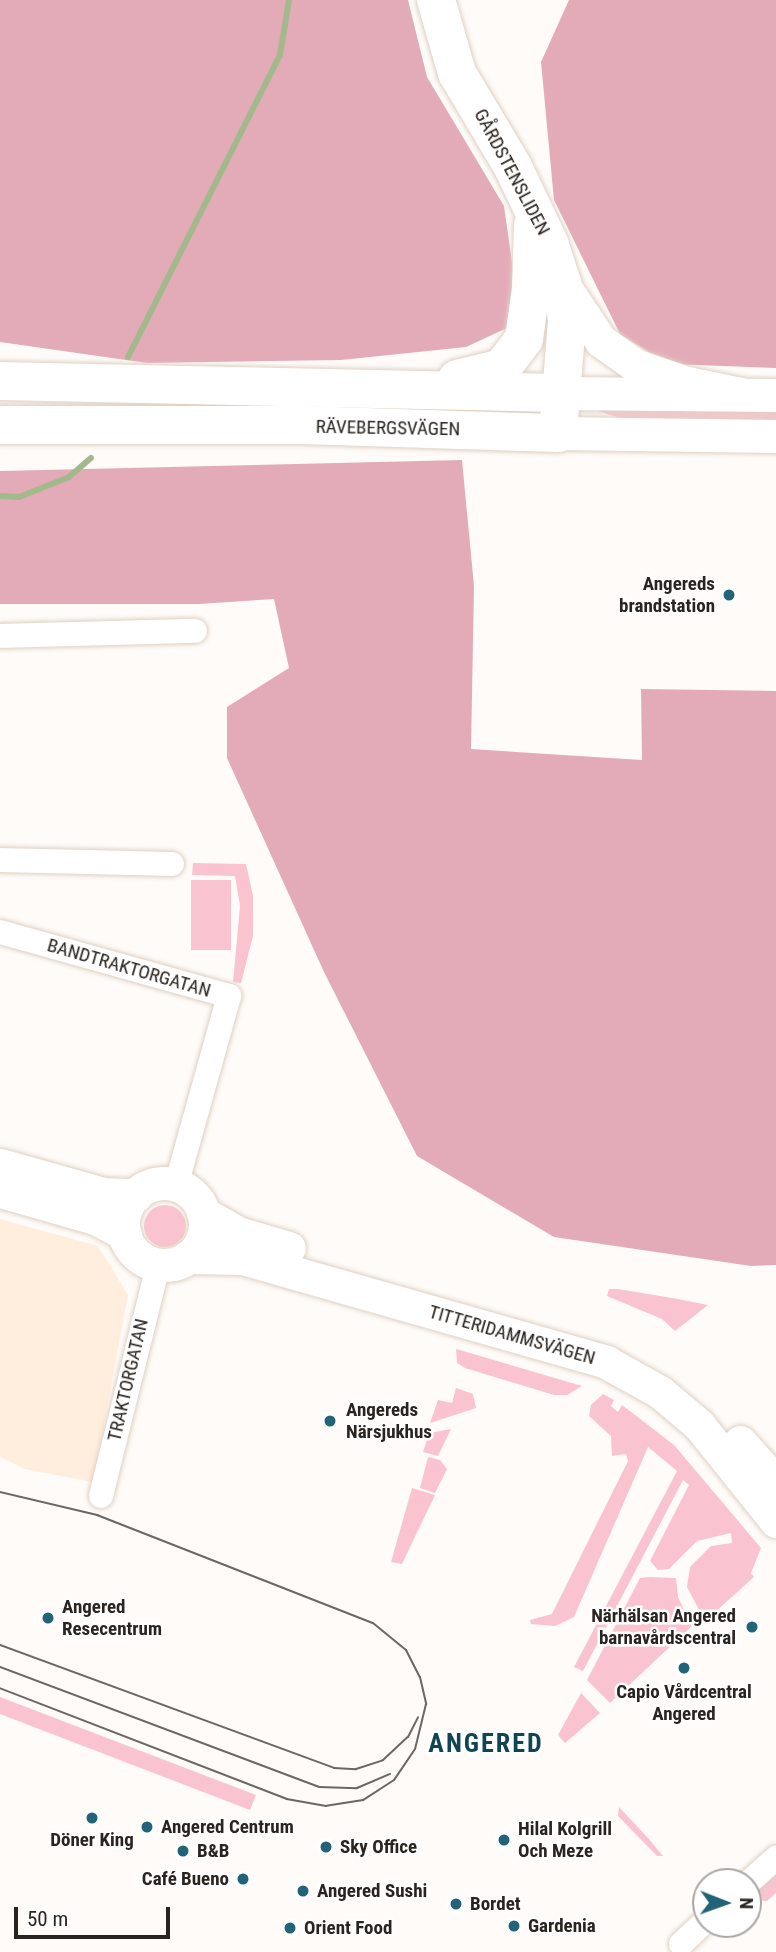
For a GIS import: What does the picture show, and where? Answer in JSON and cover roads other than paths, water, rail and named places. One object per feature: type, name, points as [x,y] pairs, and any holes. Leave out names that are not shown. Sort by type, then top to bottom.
[{"type":"highway","name":"GÅRDSTENSLIDEN","points":[[436,0],[457,73],[532,206],[562,283],[567,321],[558,433]]},
{"type":"highway","points":[[378,390],[477,377],[502,368],[514,357],[524,339],[531,289],[532,206]]},
{"type":"highway","name":"RÄVEBERGSVÄGEN","points":[[0,381],[560,393]]},
{"type":"highway","name":"RÄVEBERGSVÄGEN","points":[[0,425],[301,425],[558,433]]},
{"type":"street","name":"RÄVEBERGSVÄGEN","points":[[562,283],[601,341],[635,365],[687,383],[741,394]]},
{"type":"street","name":"RÄVEBERGSVÄGEN","points":[[560,393],[776,395]]},
{"type":"street","name":"RÄVEBERGSVÄGEN","points":[[558,433],[776,436]]},
{"type":"street","points":[[0,636],[195,631]]},
{"type":"street","points":[[0,860],[172,864]]},
{"type":"street","name":"BANDTRAKTORGATAN","points":[[0,932],[229,996],[176,1186]]},
{"type":"street","points":[[0,1165],[103,1194],[136,1195],[155,1185],[176,1186],[195,1198],[203,1213],[203,1237],[173,1261],[135,1252],[125,1234],[125,1213],[136,1195]]},
{"type":"street","points":[[0,1191],[95,1218],[125,1234]]},
{"type":"street","name":"TITTERIDAMMSVÄGEN","points":[[203,1213],[248,1236],[646,1357],[680,1379],[776,1482]]},
{"type":"street","name":"TITTERIDAMMSVÄGEN","points":[[173,1261],[242,1258],[606,1362],[660,1392],[699,1425],[776,1521]]},
{"type":"street","name":"TRAKTORGATAN","points":[[101,1496],[173,1261]]},
{"type":"street","points":[[762,1870],[776,1858]]},
{"type":"street","points":[[681,1944],[692,1934]]},
{"type":"waterway","points":[[128,357],[280,55],[289,0]]},
{"type":"waterway","points":[[0,496],[19,497],[69,477],[91,458]]},
{"type":"tram line","points":[[0,1492],[97,1515],[373,1623],[406,1650],[420,1677],[426,1704],[415,1749],[394,1780],[363,1800],[326,1806],[287,1799],[0,1688]]},
{"type":"tram line","points":[[0,1645],[334,1768],[356,1769],[383,1760],[408,1737],[418,1717]]},
{"type":"tram line","points":[[0,1667],[319,1787],[357,1788],[390,1774]]},
{"type":"place","name":"Angereds brandstation","points":[[729,595]]},
{"type":"place","name":"Angereds Närsjukhus","points":[[330,1421]]},
{"type":"place","name":"Angered Resecentrum","points":[[48,1618]]},
{"type":"place","name":"Närhälsan Angered barnavårdscentral","points":[[752,1627]]},
{"type":"place","name":"Capio Vårdcentral Angered","points":[[684,1668]]},
{"type":"place","name":"Döner King","points":[[92,1818]]},
{"type":"place","name":"Angered Centrum","points":[[147,1827]]},
{"type":"place","name":"Hilal Kolgrill Och Meze","points":[[504,1840]]},
{"type":"place","name":"Sky Office","points":[[326,1847]]},
{"type":"place","name":"B&B","points":[[183,1851]]},
{"type":"place","name":"Café Bueno","points":[[243,1879]]},
{"type":"place","name":"Angered Sushi","points":[[303,1891]]},
{"type":"place","name":"Bordet","points":[[456,1904]]},
{"type":"place","name":"Gardenia","points":[[514,1926]]},
{"type":"place","name":"Orient Food","points":[[290,1928]]},
{"type":"district","name":"ANGERED","points":[[486,1744]]}]
